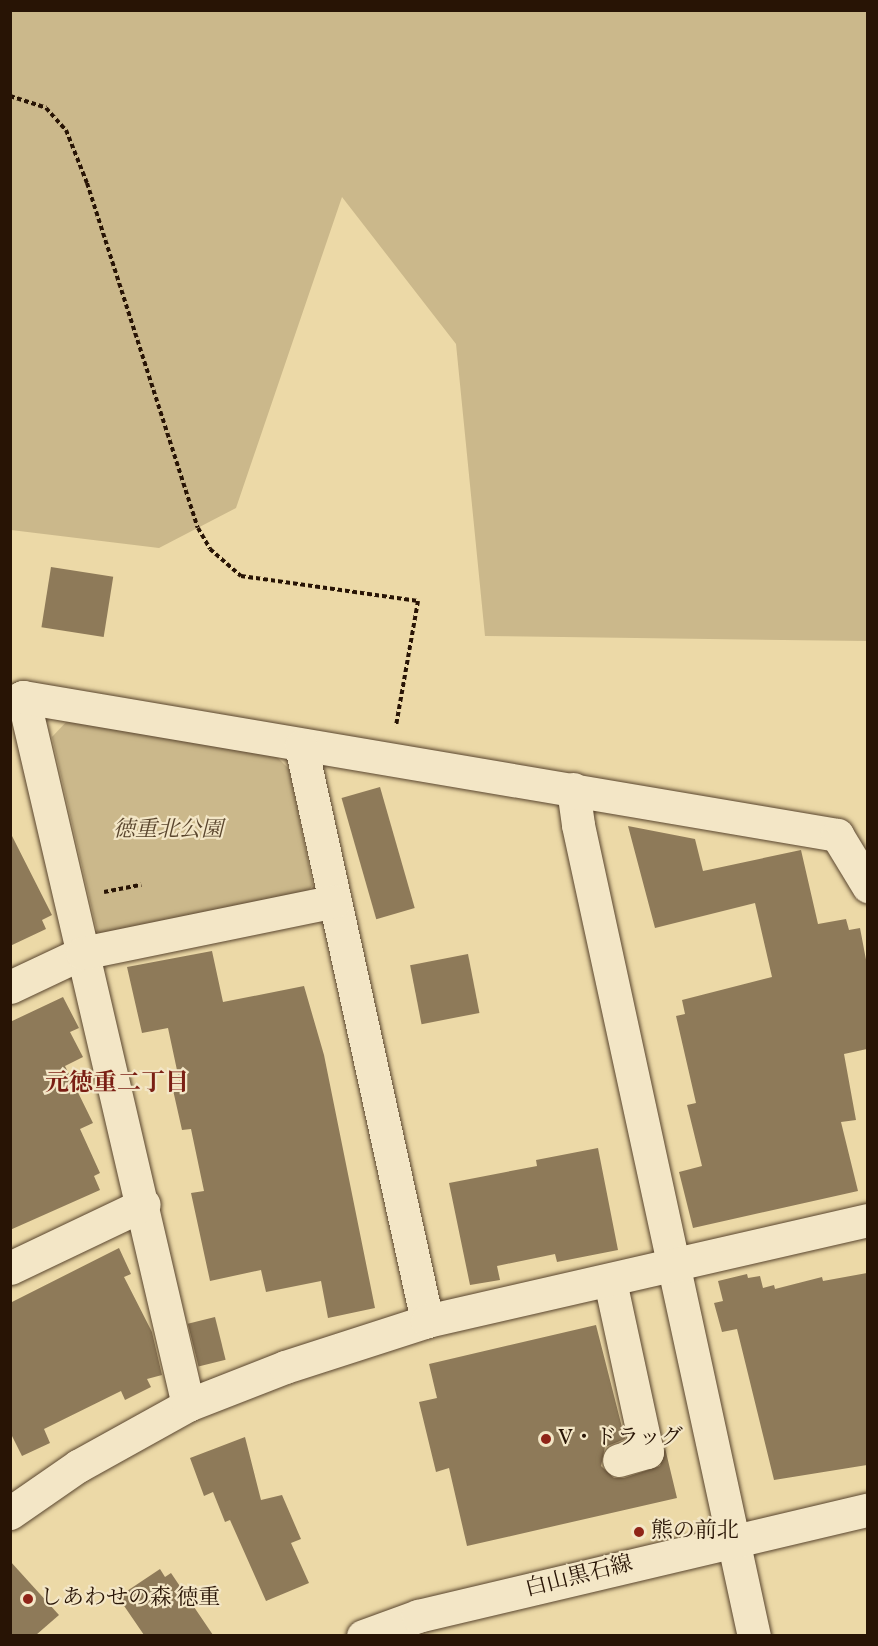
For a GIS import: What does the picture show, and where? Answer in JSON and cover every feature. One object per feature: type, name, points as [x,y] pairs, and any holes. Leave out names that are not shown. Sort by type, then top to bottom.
[{"type":"street","points":[[188,1405],[144,1204],[17,700],[301,746],[391,756],[837,835],[867,886]]},
{"type":"street","points":[[301,746],[427,1321]]},
{"type":"street","points":[[573,789],[578,825],[754,1635]]},
{"type":"street","points":[[10,987],[82,953],[335,901]]},
{"type":"street","points":[[10,1268],[144,1204]]},
{"type":"street","points":[[10,1513],[78,1466],[188,1405],[285,1367],[427,1321],[613,1295],[675,1263],[867,1220]]},
{"type":"street","points":[[613,1295],[647,1452],[619,1460]]},
{"type":"street","name":"白山黒石線","points":[[363,1635],[408,1618],[867,1510]]},
{"type":"path","points":[[10,96],[46,108],[66,130],[87,183],[198,528],[210,549],[241,576],[418,601],[391,756]]},
{"type":"path","points":[[104,892],[141,885]]},
{"type":"green space","points":[[11,10],[867,11],[867,641],[485,636],[456,344],[342,197],[236,508],[159,548],[11,530]]},
{"type":"green space","name":"徳重北公園","points":[[68,720],[275,755],[289,769],[313,885],[303,897],[104,937],[97,931],[52,737]]},
{"type":"building","points":[[51,567],[113,577],[104,637],[41,627]]},
{"type":"building","points":[[380,787],[415,908],[376,919],[342,798]]},
{"type":"building","points":[[628,826],[695,839],[703,871],[801,850],[818,924],[846,919],[849,930],[860,928],[867,965],[867,1049],[844,1054],[856,1120],[841,1122],[858,1191],[693,1228],[679,1172],[702,1166],[687,1105],[696,1103],[676,1016],[685,1014],[682,1000],[772,977],[755,903],[655,928]]},
{"type":"building","points":[[10,832],[52,915],[42,920],[46,929],[10,946]]},
{"type":"building","points":[[212,951],[223,1002],[304,986],[324,1055],[375,1308],[328,1318],[321,1281],[266,1292],[261,1270],[210,1281],[191,1193],[204,1191],[191,1129],[182,1130],[173,1090],[181,1089],[168,1028],[142,1033],[127,967]]},
{"type":"building","points":[[468,954],[479,1013],[422,1024],[410,965]]},
{"type":"building","points":[[63,997],[79,1028],[70,1032],[83,1057],[65,1066],[93,1123],[80,1129],[100,1173],[94,1176],[100,1190],[10,1230],[10,1022]]},
{"type":"building","points":[[598,1148],[618,1250],[557,1262],[555,1254],[497,1266],[500,1280],[470,1285],[449,1183],[537,1166],[536,1160]]},
{"type":"building","points":[[119,1248],[131,1274],[124,1277],[152,1332],[162,1375],[147,1379],[151,1387],[125,1400],[121,1391],[44,1429],[50,1443],[22,1456],[10,1432],[10,1303]]},
{"type":"building","points":[[867,1273],[867,1465],[774,1480],[737,1329],[722,1332],[714,1303],[723,1301],[718,1281],[747,1274],[748,1278],[760,1276],[763,1288],[774,1285],[775,1289],[822,1277],[823,1281]]},
{"type":"building","points":[[215,1317],[226,1360],[198,1366],[188,1324]]},
{"type":"building","name":"V・ドラッグ","points":[[596,1325],[625,1439],[605,1447],[601,1466],[614,1478],[624,1478],[660,1466],[665,1448],[677,1498],[467,1546],[449,1468],[436,1472],[419,1402],[437,1398],[429,1364]]},
{"type":"building","points":[[245,1437],[261,1500],[282,1495],[301,1539],[291,1543],[309,1583],[266,1601],[230,1520],[225,1522],[213,1492],[204,1496],[190,1458]]},
{"type":"building","name":"しあわせの森 徳重","points":[[10,1561],[59,1615],[36,1635],[10,1635]]},
{"type":"building","points":[[160,1569],[165,1577],[171,1573],[213,1635],[144,1635],[118,1597]]},
{"type":"place","name":"V・ドラッグ","points":[[546,1439]]},
{"type":"place","name":"熊の前北","points":[[639,1532]]},
{"type":"place","name":"しあわせの森 徳重","points":[[28,1599]]},
{"type":"district","name":"元徳重二丁目","points":[[117,1085]]}]
